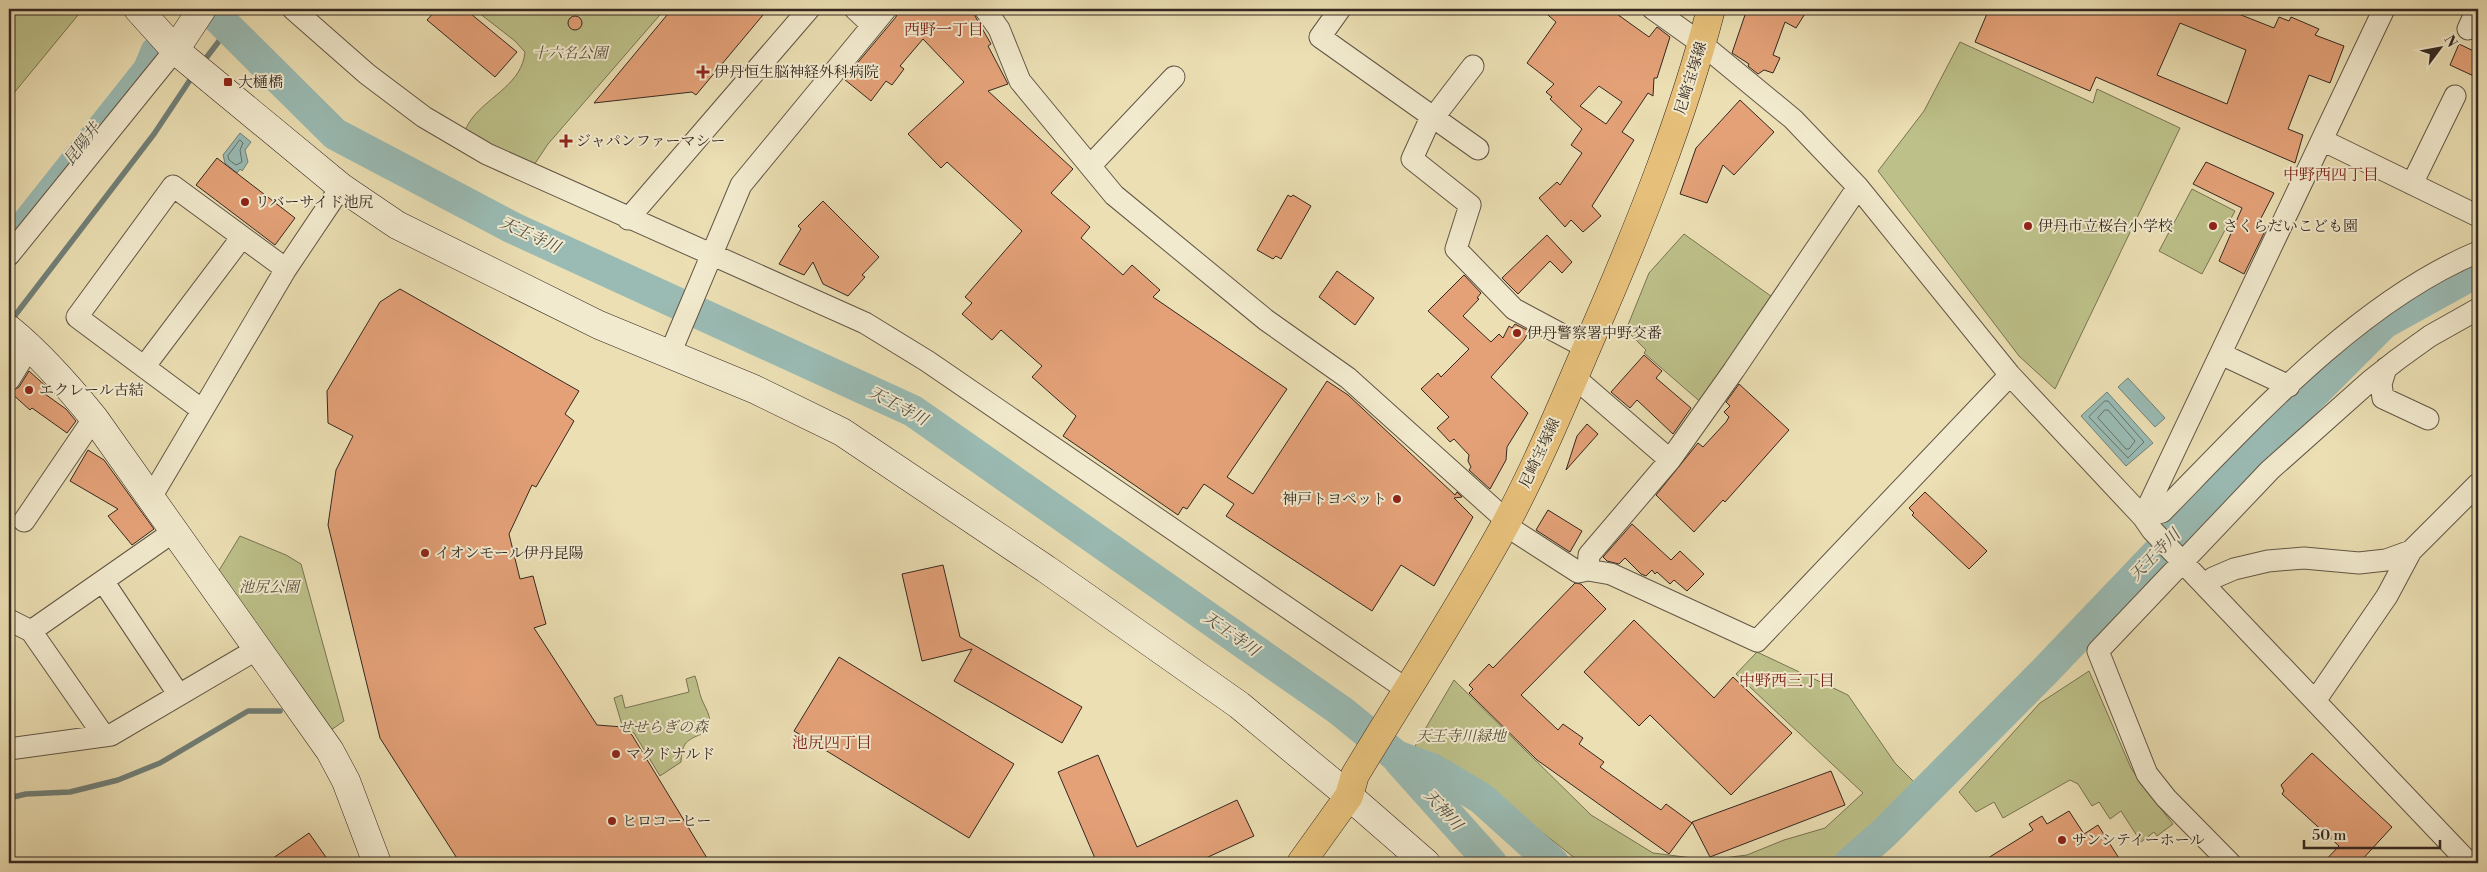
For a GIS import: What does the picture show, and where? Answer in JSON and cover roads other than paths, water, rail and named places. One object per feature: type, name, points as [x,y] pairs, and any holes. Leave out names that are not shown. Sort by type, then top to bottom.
[{"type":"main road","name":"尼崎宝塚線","points":[[1301,863],[1352,786],[1404,694],[1466,594],[1506,523],[1539,457],[1668,154],[1711,9]]},
{"type":"street","points":[[138,9],[180,43],[341,187],[397,225],[599,325],[672,350],[842,432],[1046,569],[1352,786],[1426,863]]},
{"type":"street","points":[[9,255],[180,43],[202,9]]},
{"type":"street","points":[[293,9],[367,74],[424,117],[487,154],[711,257],[865,323],[927,361],[1404,694]]},
{"type":"street","points":[[628,219],[809,9]]},
{"type":"street","points":[[672,350],[741,184],[879,17],[855,9]]},
{"type":"street","points":[[986,9],[999,29],[1020,81],[1114,195],[1266,320],[1348,378],[1506,523],[1578,572],[1588,570],[1611,574],[1757,641],[2010,375]]},
{"type":"street","points":[[1340,9],[1320,37],[1478,149]]},
{"type":"street","points":[[1653,9],[1702,44],[1793,119],[1858,187],[2010,375],[2468,863]]},
{"type":"street","points":[[2148,523],[2221,354],[2384,9]]},
{"type":"street","points":[[2468,29],[2477,9]]},
{"type":"street","points":[[1473,66],[1427,126],[1412,159],[1470,205],[1456,249],[1514,309],[1587,348]]},
{"type":"street","points":[[1090,166],[1167,88]]},
{"type":"street","points":[[2412,184],[2454,96]]},
{"type":"street","points":[[2322,140],[2478,216]]},
{"type":"street","points":[[202,410],[76,317],[173,186],[286,269]]},
{"type":"street","points":[[150,499],[286,269],[341,187]]},
{"type":"street","points":[[1588,570],[1589,555],[1670,460],[1734,370],[1858,187]]},
{"type":"street","points":[[144,367],[242,237]]},
{"type":"street","points":[[2148,523],[2162,512],[2316,360],[2387,304],[2447,265],[2478,252]]},
{"type":"street","points":[[2230,863],[2166,798],[2147,774],[2098,651],[2181,559],[2270,470],[2386,368],[2430,336],[2478,309]]},
{"type":"street","points":[[9,329],[30,346],[66,383],[94,418],[173,532],[259,648],[333,757],[346,781],[377,863]]},
{"type":"street","points":[[9,380],[30,346]]},
{"type":"street","points":[[2221,354],[2288,386]]},
{"type":"street","points":[[2386,368],[2381,384],[2383,398],[2428,419]]},
{"type":"street","points":[[1574,377],[1670,460]]},
{"type":"street","points":[[24,520],[94,418]]},
{"type":"street","points":[[2315,701],[2387,596],[2411,551],[2478,484]]},
{"type":"street","points":[[31,631],[173,532]]},
{"type":"street","points":[[2206,586],[2213,578],[2234,569],[2268,561],[2304,558],[2359,563],[2386,560],[2411,551]]},
{"type":"street","points":[[103,582],[179,695]]},
{"type":"street","points":[[9,620],[31,631],[104,736]]},
{"type":"street","points":[[9,749],[111,735],[259,648]]},
{"type":"water","points":[[240,133],[251,142],[245,150],[248,162],[242,171],[240,169],[237,173],[225,163],[223,155]]},
{"type":"water","points":[[2128,378],[2165,418],[2155,427],[2118,387]]},
{"type":"water","points":[[2107,392],[2153,443],[2126,466],[2081,416]]},
{"type":"waterway","name":"天王寺川","points":[[209,9],[335,134],[513,228],[913,411],[1341,711],[1396,756],[1432,769],[1481,798],[1553,863]]},
{"type":"waterway","points":[[203,62],[229,28]]},
{"type":"waterway","name":"昆陽井","points":[[9,236],[143,67],[151,48]]},
{"type":"waterway","points":[[16,321],[13,318],[154,134],[194,74]]},
{"type":"waterway","name":"天王寺川","points":[[1850,863],[1883,834],[2045,671],[2232,475],[2384,323],[2478,271]]},
{"type":"waterway","points":[[9,798],[26,794],[70,792],[118,780],[160,763],[248,711],[280,711]]},
{"type":"waterway","name":"天神川","points":[[1399,760],[1491,863]]},
{"type":"place","name":"伊丹恒生脳神経外科病院","points":[[703,72]]},
{"type":"place","name":"大樋橋","points":[[228,82]]},
{"type":"place","name":"ジャパンファーマシー","points":[[566,141]]},
{"type":"place","name":"リバーサイド池尻","points":[[245,202]]},
{"type":"place","name":"伊丹市立桜台小学校","points":[[2028,226]]},
{"type":"place","name":"さくらだいこども園","points":[[2213,226]]},
{"type":"place","name":"伊丹警察署中野交番","points":[[1517,333]]},
{"type":"place","name":"エクレール古結","points":[[29,390]]},
{"type":"place","name":"神戸トヨペット","points":[[1397,499]]},
{"type":"place","name":"イオンモール伊丹昆陽","points":[[425,553]]},
{"type":"place","name":"マクドナルド","points":[[616,754]]},
{"type":"place","name":"ヒロコーヒー","points":[[612,821]]},
{"type":"place","name":"サンシテイーホール","points":[[2062,840]]},
{"type":"district","name":"西野一丁目","points":[[944,30]]},
{"type":"district","name":"中野西四丁目","points":[[2331,175]]},
{"type":"district","name":"中野西三丁目","points":[[1787,681]]},
{"type":"district","name":"池尻四丁目","points":[[832,743]]},
{"type":"park label","name":"十六名公園","points":[[570,53]]},
{"type":"park label","name":"池尻公園","points":[[269,587]]},
{"type":"park label","name":"せせらぎの森","points":[[663,727]]},
{"type":"park label","name":"天王寺川緑地","points":[[1461,736]]}]
